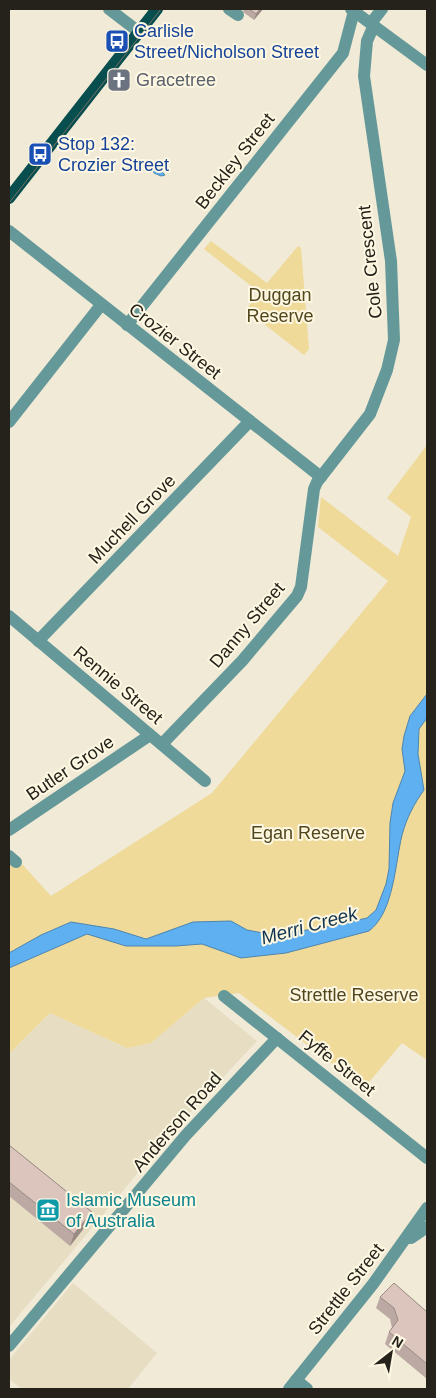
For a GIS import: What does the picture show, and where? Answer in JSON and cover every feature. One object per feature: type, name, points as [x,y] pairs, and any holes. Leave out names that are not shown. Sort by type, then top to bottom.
[{"type":"main road","points":[[9,198],[158,9]]},
{"type":"street","points":[[109,9],[139,32]]},
{"type":"street","name":"Cole Crescent","points":[[321,477],[370,414],[387,370],[394,340],[391,261],[364,76],[367,40],[372,24],[382,9]]},
{"type":"street","points":[[352,10],[427,65]]},
{"type":"street","name":"Beckley Street","points":[[127,325],[343,53],[352,10]]},
{"type":"street","name":"Crozier Street","points":[[9,231],[101,306],[321,477]]},
{"type":"street","points":[[9,422],[101,306]]},
{"type":"street","name":"Muchell Grove","points":[[38,641],[250,421]]},
{"type":"street","name":"Danny Street","points":[[162,744],[242,661],[296,596],[302,583],[314,489],[321,477]]},
{"type":"street","name":"Rennie Street","points":[[9,616],[205,781]]},
{"type":"street","name":"Butler Grove","points":[[9,830],[150,735]]},
{"type":"street","name":"Fyffe Street","points":[[224,996],[427,1158]]},
{"type":"street","name":"Anderson Road","points":[[9,1346],[186,1135],[277,1038]]},
{"type":"street","name":"Strettle Street","points":[[293,1385],[403,1244],[427,1208]]},
{"type":"street","points":[[403,1244],[427,1227]]},
{"type":"street","points":[[293,1385],[307,1389]]},
{"type":"shaded area","points":[[204,998],[257,1041],[172,1132],[9,1327],[9,1054],[50,1013],[127,1048],[151,1043]]},
{"type":"shaded area","points":[[73,1283],[157,1353],[128,1389],[22,1389],[9,1379],[9,1360]]},
{"type":"green space","name":"Duggan Reserve","points":[[211,241],[267,283],[298,246],[301,248],[309,349],[304,355],[246,310],[259,292],[204,249]]},
{"type":"green space","name":"Egan Reserve","points":[[427,445],[427,1060],[402,1043],[364,1088],[239,993],[204,998],[151,1043],[127,1048],[50,1013],[9,1054],[9,864],[23,865],[51,896],[212,793],[388,581],[318,527],[321,497],[398,556],[411,517],[387,498]]},
{"type":"water","points":[[152,163],[165,175],[161,176],[154,173],[151,166]]},
{"type":"water","points":[[427,694],[427,718],[419,729],[418,754],[424,790],[411,811],[404,828],[389,900],[377,923],[369,931],[286,953],[241,958],[202,944],[126,946],[87,934],[9,968],[9,953],[41,935],[71,922],[114,929],[146,939],[193,922],[231,921],[247,930],[268,934],[317,929],[367,918],[376,910],[386,884],[389,869],[390,823],[393,803],[405,771],[402,749],[404,736],[410,716]]},
{"type":"building","points":[[249,9],[260,9],[256,14]]},
{"type":"building","points":[[9,1145],[92,1212],[74,1234],[9,1182]]},
{"type":"building","points":[[394,1283],[427,1312],[427,1364],[389,1332],[398,1320],[394,1308],[380,1297]]},
{"type":"tram line","points":[[9,203],[161,9]]},
{"type":"place","name":"Carlisle Street/Nicholson Street","points":[[117,41]]},
{"type":"place","name":"Gracetree","points":[[119,80]]},
{"type":"place","name":"Stop 132: Crozier Street","points":[[40,154]]},
{"type":"place","name":"Islamic Museum of Australia","points":[[48,1210]]},
{"type":"water label","name":"Merri Creek","points":[[309,925]]},
{"type":"park label","name":"Strettle Reserve","points":[[354,995]]}]
